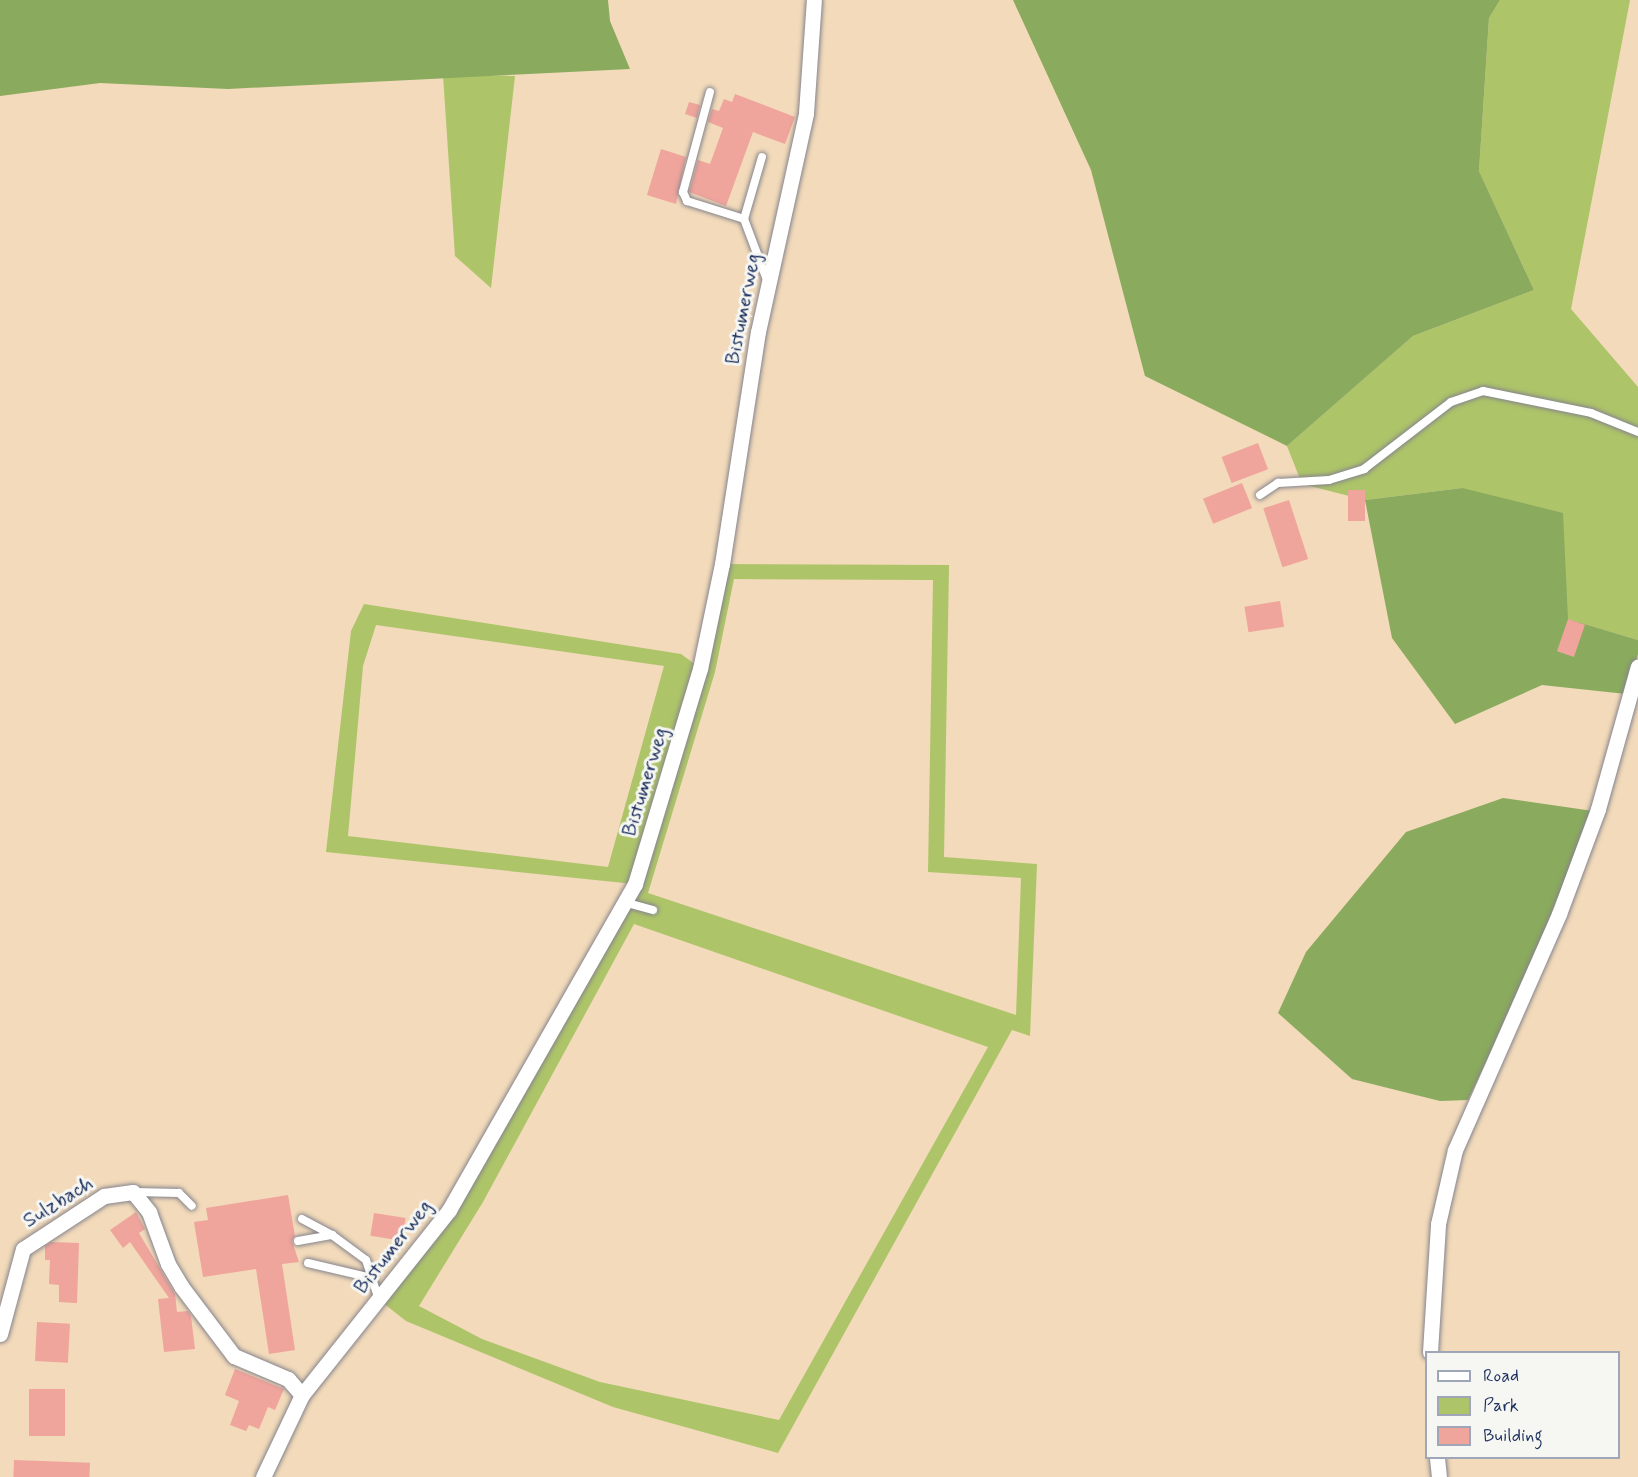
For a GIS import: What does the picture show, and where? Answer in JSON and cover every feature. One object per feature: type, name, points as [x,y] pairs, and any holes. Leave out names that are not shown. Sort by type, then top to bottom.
[{"type":"street","name":"Bistumerweg","points":[[263,1477],[302,1395],[444,1218],[627,903],[700,669],[769,284],[806,113],[814,0]]},
{"type":"street","points":[[1430,1351],[1438,1224],[1455,1150],[1559,914],[1598,809],[1638,666]]},
{"type":"street","points":[[133,1192],[148,1212],[168,1264],[181,1286],[234,1356],[288,1379],[302,1395]]},
{"type":"street","name":"Sulzbach","points":[[0,1334],[23,1249],[104,1196],[133,1192]]},
{"type":"street","points":[[1437,1459],[1439,1477]]},
{"type":"lane","points":[[710,92],[683,192],[687,201],[744,219]]},
{"type":"lane","points":[[762,157],[744,219],[769,284]]},
{"type":"lane","points":[[1260,495],[1278,483],[1329,480],[1364,469],[1451,402],[1483,391],[1591,413],[1638,432]]},
{"type":"lane","points":[[627,903],[653,910]]},
{"type":"lane","points":[[133,1192],[179,1193],[192,1206]]},
{"type":"lane","points":[[302,1220],[332,1234],[366,1260],[378,1299]]},
{"type":"lane","points":[[298,1240],[332,1234]]},
{"type":"lane","points":[[308,1263],[372,1278]]},
{"type":"green space","points":[[0,0],[608,0],[610,21],[630,69],[228,89],[100,83],[0,96]]},
{"type":"green space","points":[[1013,0],[1500,0],[1489,18],[1479,171],[1534,290],[1413,336],[1287,446],[1145,376],[1091,170]]},
{"type":"green space","points":[[1500,0],[1630,0],[1571,309],[1638,387],[1638,640],[1568,619],[1462,488],[1365,500],[1302,484],[1287,446],[1413,336],[1534,290],[1479,171],[1489,18]]},
{"type":"green space","points":[[443,75],[515,76],[491,288],[455,256]]},
{"type":"green space","points":[[1462,488],[1563,513],[1568,619],[1638,640],[1638,654],[1626,694],[1542,685],[1455,724],[1392,638],[1365,500]]},
{"type":"green space","points":[[722,564],[949,565],[944,857],[1037,864],[1030,1036],[1012,1030],[778,1453],[613,1407],[406,1321],[378,1299],[434,1233],[634,884],[326,852],[351,631],[364,604],[681,654],[700,668]],"holes":[[[734,579],[933,580],[928,872],[1021,878],[1016,1015],[648,893],[715,672]],[[376,625],[664,666],[608,867],[348,836],[363,666]],[[634,924],[988,1047],[779,1420],[600,1382],[482,1339],[419,1306],[483,1202]]]},
{"type":"green space","points":[[1503,798],[1593,811],[1518,995],[1468,1100],[1440,1101],[1352,1079],[1278,1013],[1306,952],[1406,832]]},
{"type":"building","points":[[735,94],[795,117],[785,144],[753,132],[726,206],[689,192],[698,160],[710,164],[723,128],[708,122],[712,109],[719,111],[724,99],[732,102]]},
{"type":"building","points":[[689,102],[700,105],[697,118],[685,114]]},
{"type":"building","points":[[661,149],[686,157],[676,204],[647,195]]},
{"type":"building","points":[[1258,443],[1268,469],[1232,483],[1222,457]]},
{"type":"building","points":[[1242,483],[1252,508],[1213,524],[1203,499]]},
{"type":"building","points":[[1348,490],[1365,490],[1365,521],[1348,521]]},
{"type":"building","points":[[1289,500],[1308,559],[1282,567],[1263,508]]},
{"type":"building","points":[[1280,601],[1284,627],[1249,632],[1244,607]]},
{"type":"building","points":[[1568,619],[1585,625],[1574,657],[1557,651]]},
{"type":"building","points":[[288,1195],[295,1236],[292,1241],[299,1262],[282,1264],[295,1350],[269,1354],[256,1269],[203,1277],[194,1222],[208,1220],[206,1208]]},
{"type":"building","points":[[136,1212],[145,1229],[139,1233],[175,1294],[177,1312],[188,1311],[191,1316],[195,1349],[164,1352],[158,1299],[169,1298],[130,1242],[123,1248],[110,1230]]},
{"type":"building","points":[[374,1213],[406,1218],[402,1241],[370,1236]]},
{"type":"building","points":[[51,1242],[79,1243],[77,1303],[59,1302],[59,1285],[49,1284],[50,1260],[45,1260],[45,1246]]},
{"type":"building","points":[[37,1322],[70,1324],[68,1363],[35,1361]]},
{"type":"building","points":[[235,1369],[284,1389],[275,1410],[268,1407],[259,1429],[249,1425],[246,1431],[230,1425],[239,1401],[225,1395]]},
{"type":"building","points":[[29,1389],[65,1389],[65,1436],[29,1436]]},
{"type":"building","points":[[14,1460],[90,1463],[89,1477],[13,1477]]}]
